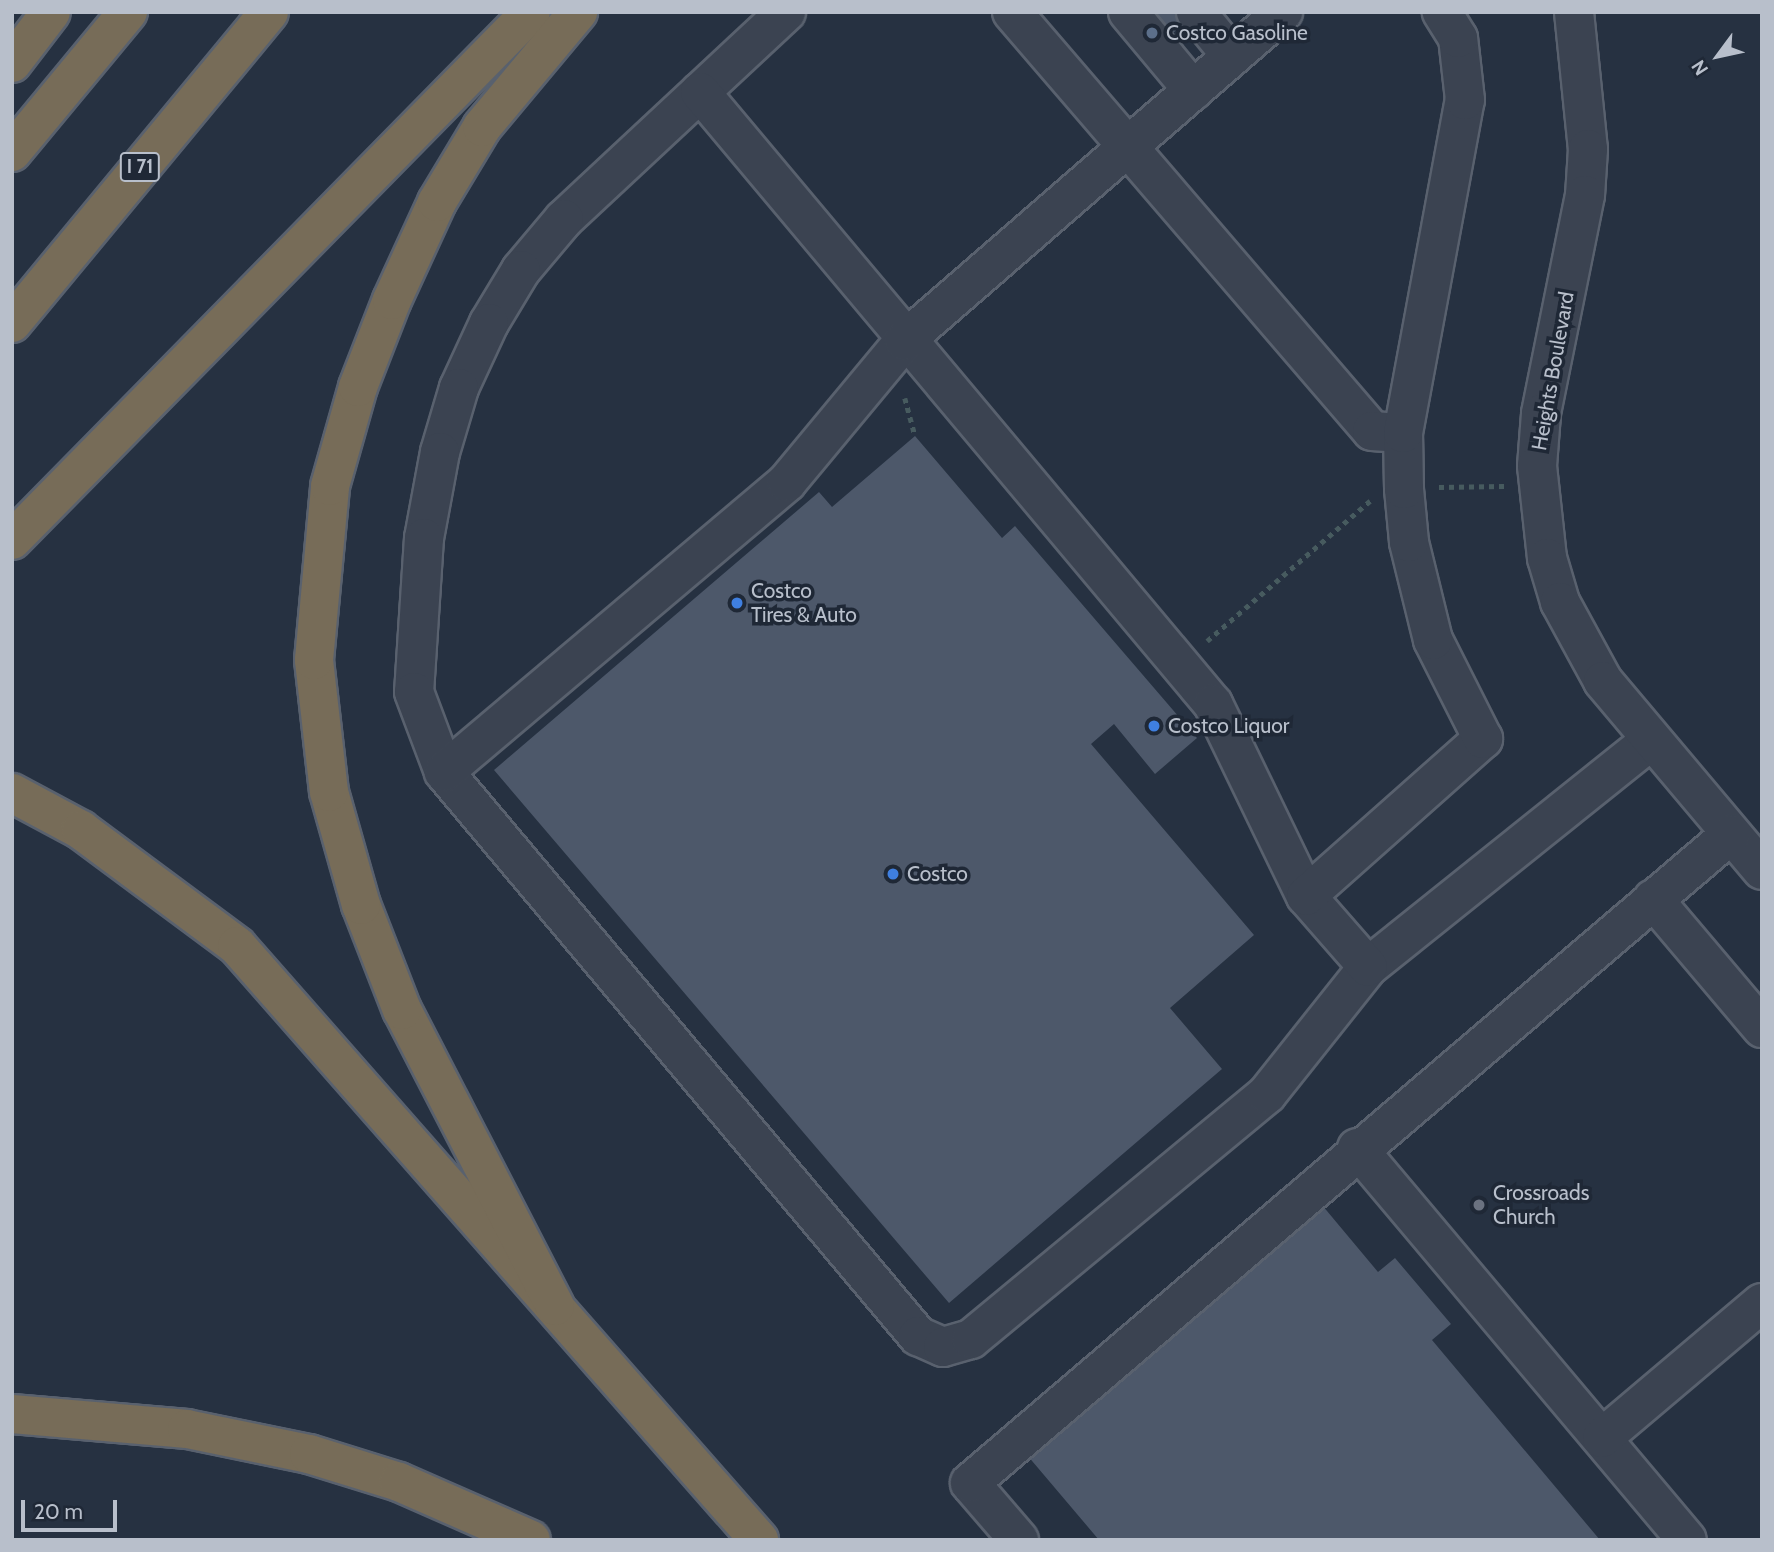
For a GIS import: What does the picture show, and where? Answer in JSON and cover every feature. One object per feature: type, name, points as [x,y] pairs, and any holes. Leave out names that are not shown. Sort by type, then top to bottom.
[{"type":"highway","points":[[12,63],[51,12]]},
{"type":"highway","points":[[12,152],[128,12]]},
{"type":"highway","name":"I 71","points":[[12,323],[269,12]]},
{"type":"highway","points":[[12,540],[531,12]]},
{"type":"highway","points":[[555,1306],[402,1010],[361,905],[330,792],[314,660],[330,486],[358,387],[392,300],[437,202],[482,127],[578,12]]},
{"type":"highway","points":[[24,799],[237,946],[759,1540]]},
{"type":"highway","points":[[12,1414],[187,1429],[309,1454],[399,1482],[531,1540]]},
{"type":"street","points":[[786,12],[564,219],[521,270],[458,388],[424,538],[414,629],[414,692],[444,772],[918,1336],[943,1347],[971,1339],[1267,1094],[1368,967],[1651,740]]},
{"type":"street","points":[[1012,12],[1125,149],[1372,431],[1403,433]]},
{"type":"street","points":[[1128,12],[1194,90]]},
{"type":"street","points":[[1196,12],[1232,56]]},
{"type":"street","points":[[1306,896],[1483,739],[1433,640],[1409,542],[1403,433],[1465,100],[1458,38],[1442,12]]},
{"type":"street","name":"Heights Boulevard","points":[[1574,12],[1586,99],[1585,195],[1541,414],[1540,514],[1560,602],[1603,681],[1762,870]]},
{"type":"street","points":[[444,772],[787,482],[904,341],[1194,90],[1274,15]]},
{"type":"street","points":[[700,92],[889,312],[904,341],[1213,704],[1306,896],[1368,967]]},
{"type":"street","points":[[1019,1540],[970,1483],[1357,1147],[1731,834]]},
{"type":"street","points":[[1653,899],[1762,1028]]},
{"type":"street","points":[[1357,1147],[1688,1540]]},
{"type":"street","points":[[1602,1438],[1762,1303]]},
{"type":"path","points":[[905,398],[915,436]]},
{"type":"path","points":[[1432,487],[1508,486]]},
{"type":"path","points":[[1199,648],[1381,491]]},
{"type":"building","name":"Costco Gasoline","points":[[1114,12],[1198,12],[1148,54]]},
{"type":"building","name":"Costco","points":[[915,436],[1002,538],[1015,526],[1197,738],[1155,774],[1114,724],[1091,744],[1254,935],[1170,1008],[1222,1069],[949,1303],[494,770],[819,492],[832,507]]},
{"type":"building","points":[[1322,1205],[1378,1272],[1395,1258],[1451,1324],[1432,1340],[1600,1540],[1099,1540],[1027,1455]]},
{"type":"place","name":"Costco Gasoline","points":[[1152,33]]},
{"type":"place","name":"Costco Tires & Auto","points":[[737,603]]},
{"type":"place","name":"Costco Liquor","points":[[1154,726]]},
{"type":"place","name":"Costco","points":[[893,874]]},
{"type":"place","name":"Crossroads Church","points":[[1479,1205]]}]
